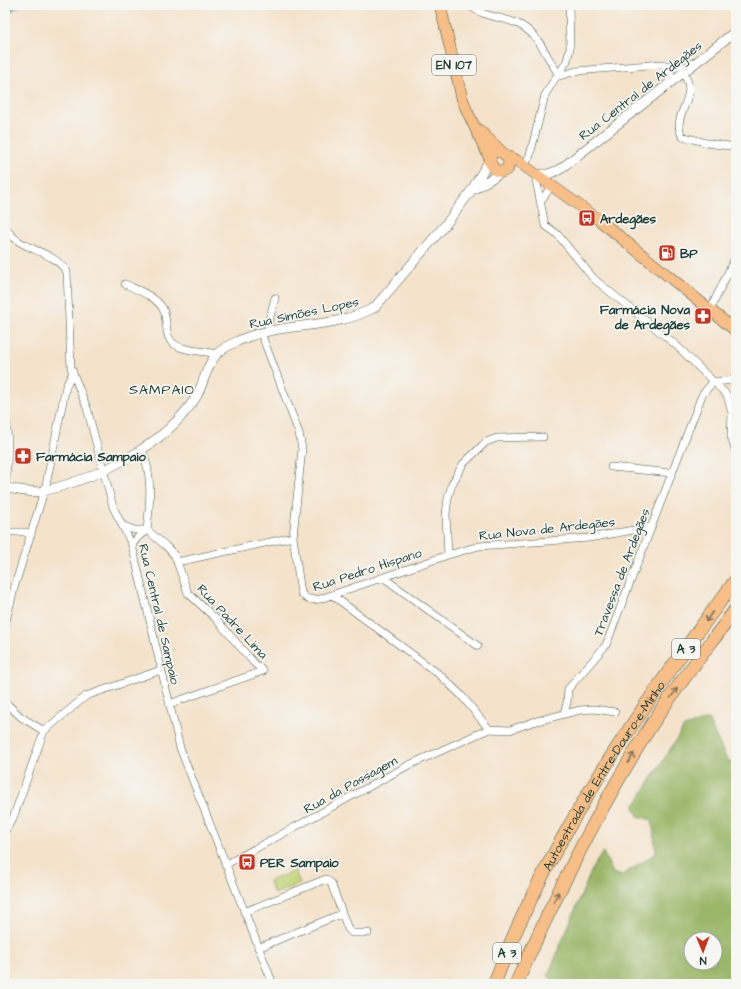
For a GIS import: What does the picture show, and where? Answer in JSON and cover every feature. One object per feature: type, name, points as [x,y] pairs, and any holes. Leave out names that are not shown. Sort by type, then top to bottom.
[{"type":"highway","name":"Autoestrada de Entre-Douro-e-Minho","points":[[494,984],[534,895],[565,834],[594,783],[649,699],[736,580]]},
{"type":"highway","name":"Autoestrada de Entre-Douro-e-Minho","points":[[516,984],[562,883],[611,791],[662,710],[736,609]]},
{"type":"main road","name":"EN 107","points":[[440,5],[462,98],[495,170],[503,172],[521,172],[542,181]]},
{"type":"main road","name":"EN 107","points":[[473,124],[503,154],[524,166],[542,181],[598,219],[736,331]]},
{"type":"main road","points":[[489,159],[494,152],[503,154],[510,162],[508,169],[503,172]]},
{"type":"street","points":[[470,5],[475,10],[521,26],[540,42],[557,75]]},
{"type":"street","points":[[524,166],[530,155],[545,96],[567,61],[570,48],[570,5]]},
{"type":"street","name":"Rua Central de Ardegães","points":[[542,181],[559,170],[736,31]]},
{"type":"street","points":[[557,75],[576,71],[653,64],[687,70],[690,87],[678,125],[682,136],[707,143],[736,147]]},
{"type":"street","points":[[668,66],[671,75],[670,83]]},
{"type":"street","name":"Rua Simões Lopes","points":[[217,354],[237,341],[265,332],[326,323],[360,314],[375,307],[436,236],[471,191],[489,159]]},
{"type":"street","name":"Rua Central de Ardegães","points":[[542,181],[548,174],[559,170]]},
{"type":"street","name":"Rua Simões Lopes","points":[[471,191],[503,172]]},
{"type":"street","points":[[540,202],[542,181]]},
{"type":"street","points":[[542,181],[540,202],[545,225],[557,234],[586,270],[676,344],[727,395],[732,413],[731,437],[736,452]]},
{"type":"street","name":"Rua Central de Sampaio","points":[[5,227],[16,241],[52,256],[67,272],[73,372],[87,408],[102,472],[113,507],[124,526],[132,545],[180,748],[273,984]]},
{"type":"street","points":[[710,310],[736,256]]},
{"type":"street","points":[[5,411],[9,433],[9,458],[5,488],[43,492],[102,472],[142,450],[167,429],[196,397],[217,354],[180,347],[172,343],[169,337],[163,309],[157,302],[143,292],[125,284]]},
{"type":"street","points":[[265,332],[275,298]]},
{"type":"street","name":"Rua Pedro Hispano","points":[[265,332],[299,433],[302,449],[293,537],[301,593],[304,598],[310,600],[332,595],[448,555]]},
{"type":"street","points":[[5,625],[55,447],[66,386],[73,372]]},
{"type":"street","points":[[713,382],[736,380]]},
{"type":"street","name":"Travessa de Ardegães","points":[[564,713],[567,703],[568,689],[606,645],[650,527],[702,395],[713,382]]},
{"type":"street","points":[[448,555],[446,514],[448,498],[452,484],[463,464],[486,442],[497,438],[543,437]]},
{"type":"street","points":[[132,545],[138,537],[147,530],[150,490],[146,459],[142,450]]},
{"type":"street","points":[[611,467],[672,473]]},
{"type":"street","points":[[124,526],[134,530],[147,530]]},
{"type":"street","name":"Rua Nova de Ardegães","points":[[448,555],[479,546],[589,538],[650,527]]},
{"type":"street","name":"Rua Padre Lima","points":[[147,530],[166,546],[177,562],[188,593],[215,618],[254,663],[263,670],[169,704]]},
{"type":"street","points":[[5,532],[25,532],[31,535]]},
{"type":"street","points":[[177,562],[293,537]]},
{"type":"street","points":[[384,578],[478,646]]},
{"type":"street","points":[[332,595],[440,675],[462,695],[489,729],[510,730],[564,713],[594,709],[615,712]]},
{"type":"street","points":[[5,831],[13,818],[44,732],[86,696],[161,670]]},
{"type":"street","points":[[5,702],[21,717],[44,732]]},
{"type":"street","name":"Rua da Passagem","points":[[225,865],[407,766],[489,729]]},
{"type":"street","points":[[244,912],[326,879],[331,884],[342,914],[352,933],[368,933]]},
{"type":"street","points":[[258,948],[342,914]]},
{"type":"green space","points":[[708,719],[727,760],[736,764],[736,984],[555,984],[548,975],[593,867],[603,852],[613,873],[621,876],[656,853],[652,820],[638,816],[634,807],[684,727]]},
{"type":"green space","points":[[295,871],[300,884],[274,894],[269,881]]},
{"type":"water","points":[[10,5],[20,5],[5,16],[5,9]]},
{"type":"place","name":"Ardegães","points":[[587,218]]},
{"type":"place","name":"BP","points":[[667,253]]},
{"type":"place","name":"Farmácia Nova de Ardegães","points":[[703,316]]},
{"type":"place","name":"Farmácia Sampaio","points":[[23,456]]},
{"type":"place","name":"PER Sampaio","points":[[247,862]]},
{"type":"district","name":"SAMPAIO","points":[[162,389]]}]
